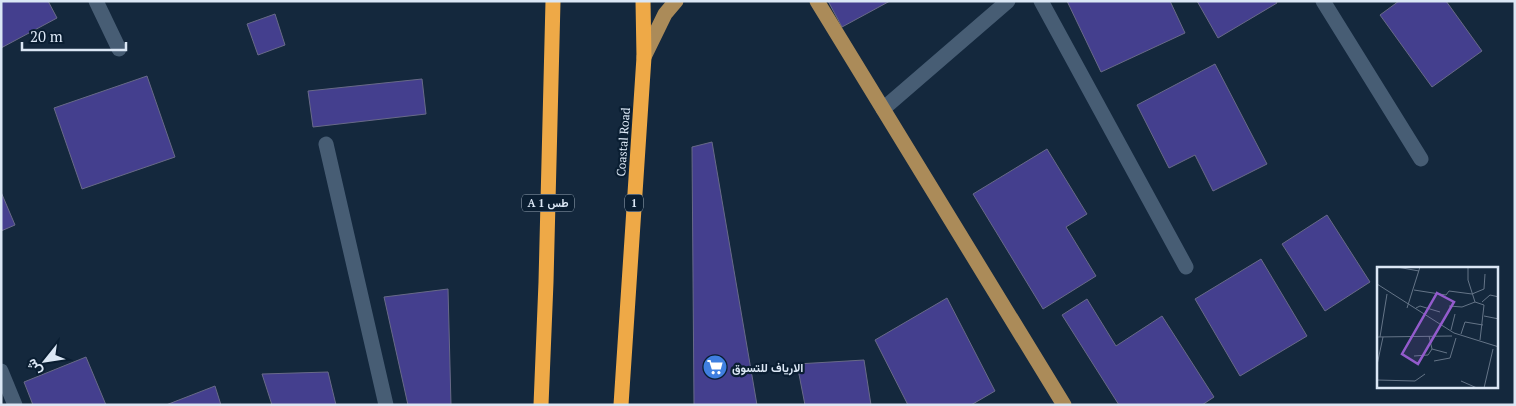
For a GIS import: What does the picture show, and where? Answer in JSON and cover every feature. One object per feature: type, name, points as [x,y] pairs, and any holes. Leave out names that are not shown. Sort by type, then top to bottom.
[{"type":"highway","name":"A 1 طس","points":[[541,405],[553,1]]},
{"type":"highway","name":"Coastal Road","points":[[621,405],[644,57],[643,1]]},
{"type":"main road","points":[[644,57],[666,14],[676,1]]},
{"type":"main road","points":[[817,1],[1064,405]]},
{"type":"street","points":[[96,1],[119,49]]},
{"type":"street","points":[[883,109],[1008,1]]},
{"type":"street","points":[[1041,1],[1186,267]]},
{"type":"street","points":[[1323,1],[1421,159]]},
{"type":"street","points":[[326,144],[386,405]]},
{"type":"street","points":[[1,371],[15,405]]},
{"type":"building","points":[[1,1],[48,1],[57,18],[1,48]]},
{"type":"building","points":[[828,1],[890,1],[842,27]]},
{"type":"building","points":[[1067,1],[1170,1],[1185,33],[1101,72]]},
{"type":"building","points":[[1197,1],[1276,1],[1277,3],[1218,38]]},
{"type":"building","points":[[1399,1],[1446,1],[1482,51],[1432,87],[1380,15]]},
{"type":"building","points":[[275,14],[285,45],[258,55],[247,24]]},
{"type":"building","points":[[1215,64],[1267,164],[1213,191],[1195,155],[1169,168],[1137,105]]},
{"type":"building","points":[[147,76],[175,157],[82,189],[54,108]]},
{"type":"building","points":[[422,79],[426,114],[313,127],[308,91]]},
{"type":"building","points":[[712,142],[757,405],[694,405],[692,147]]},
{"type":"building","points":[[1047,149],[1087,214],[1066,227],[1096,276],[1043,309],[973,194]]},
{"type":"building","points":[[1,192],[15,225],[1,231]]},
{"type":"building","points":[[1327,215],[1370,282],[1325,311],[1282,244]]},
{"type":"building","points":[[1261,259],[1307,336],[1240,376],[1195,299]]},
{"type":"building","points":[[448,289],[451,405],[408,405],[384,297]]},
{"type":"building","points":[[947,298],[995,391],[971,405],[908,405],[875,340]]},
{"type":"building","points":[[1087,299],[1116,346],[1162,316],[1214,397],[1202,405],[1119,405],[1062,315]]},
{"type":"building","points":[[86,357],[106,405],[33,405],[24,382]]},
{"type":"building","points":[[864,360],[871,405],[805,405],[797,364]]},
{"type":"building","points":[[328,372],[336,405],[272,405],[262,374]]},
{"type":"building","points":[[215,386],[221,405],[166,405]]},
{"type":"place","name":"الارياف للتسوق","points":[[715,367]]}]
